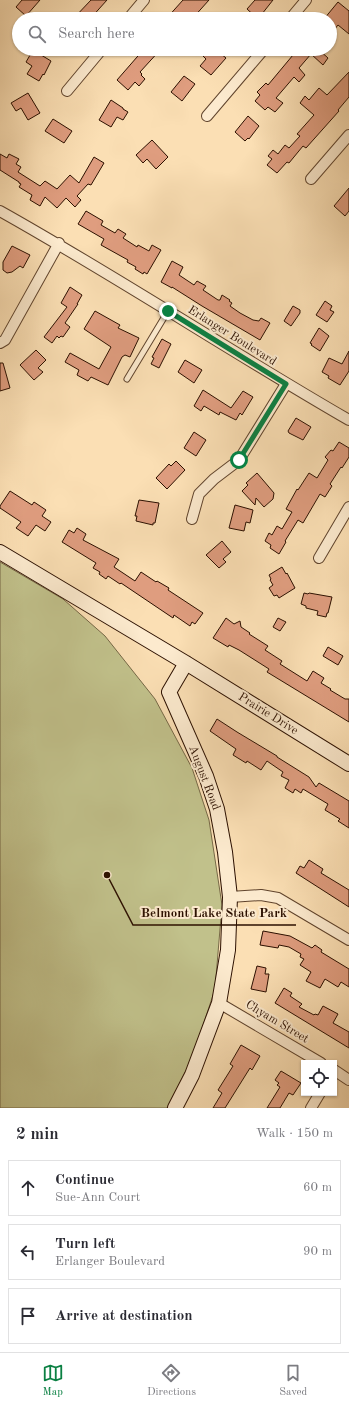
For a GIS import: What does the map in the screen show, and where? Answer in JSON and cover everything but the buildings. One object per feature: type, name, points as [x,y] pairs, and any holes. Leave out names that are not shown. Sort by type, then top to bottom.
[{"type":"street","points":[[134,12],[144,0]]},
{"type":"street","points":[[296,12],[306,0]]},
{"type":"street","points":[[67,91],[96,56]]},
{"type":"street","points":[[207,116],[258,56]]},
{"type":"street","points":[[311,179],[349,134]]},
{"type":"street","name":"Erlanger Boulevard","points":[[0,211],[59,243],[286,384],[349,420]]},
{"type":"street","points":[[0,343],[5,340],[59,243]]},
{"type":"street","points":[[192,519],[199,494],[214,479],[239,460],[286,384]]},
{"type":"street","points":[[319,558],[349,508]]},
{"type":"street","points":[[0,552],[186,663]]},
{"type":"street","name":"Prairie Drive","points":[[186,663],[349,764]]},
{"type":"street","name":"August Road","points":[[175,1108],[192,1075],[219,1003],[228,950],[230,897],[225,852],[217,809],[206,776],[169,692],[186,663]]},
{"type":"street","points":[[230,897],[262,895],[278,898],[349,940]]},
{"type":"street","name":"Chyam Street","points":[[219,1003],[316,1060]]},
{"type":"street","points":[[337,1073],[349,1080]]},
{"type":"street","points":[[311,1108],[318,1096]]},
{"type":"lane","points":[[127,379],[168,311]]},
{"type":"green space","points":[[0,562],[63,599],[105,636],[155,699],[192,768],[209,820],[222,905],[215,989],[192,1059],[167,1108],[0,1108]]},
{"type":"place","name":"Belmont Lake State Park","points":[[107,875]]},
{"type":"route","points":[[168,311],[286,384],[239,460]]}]
